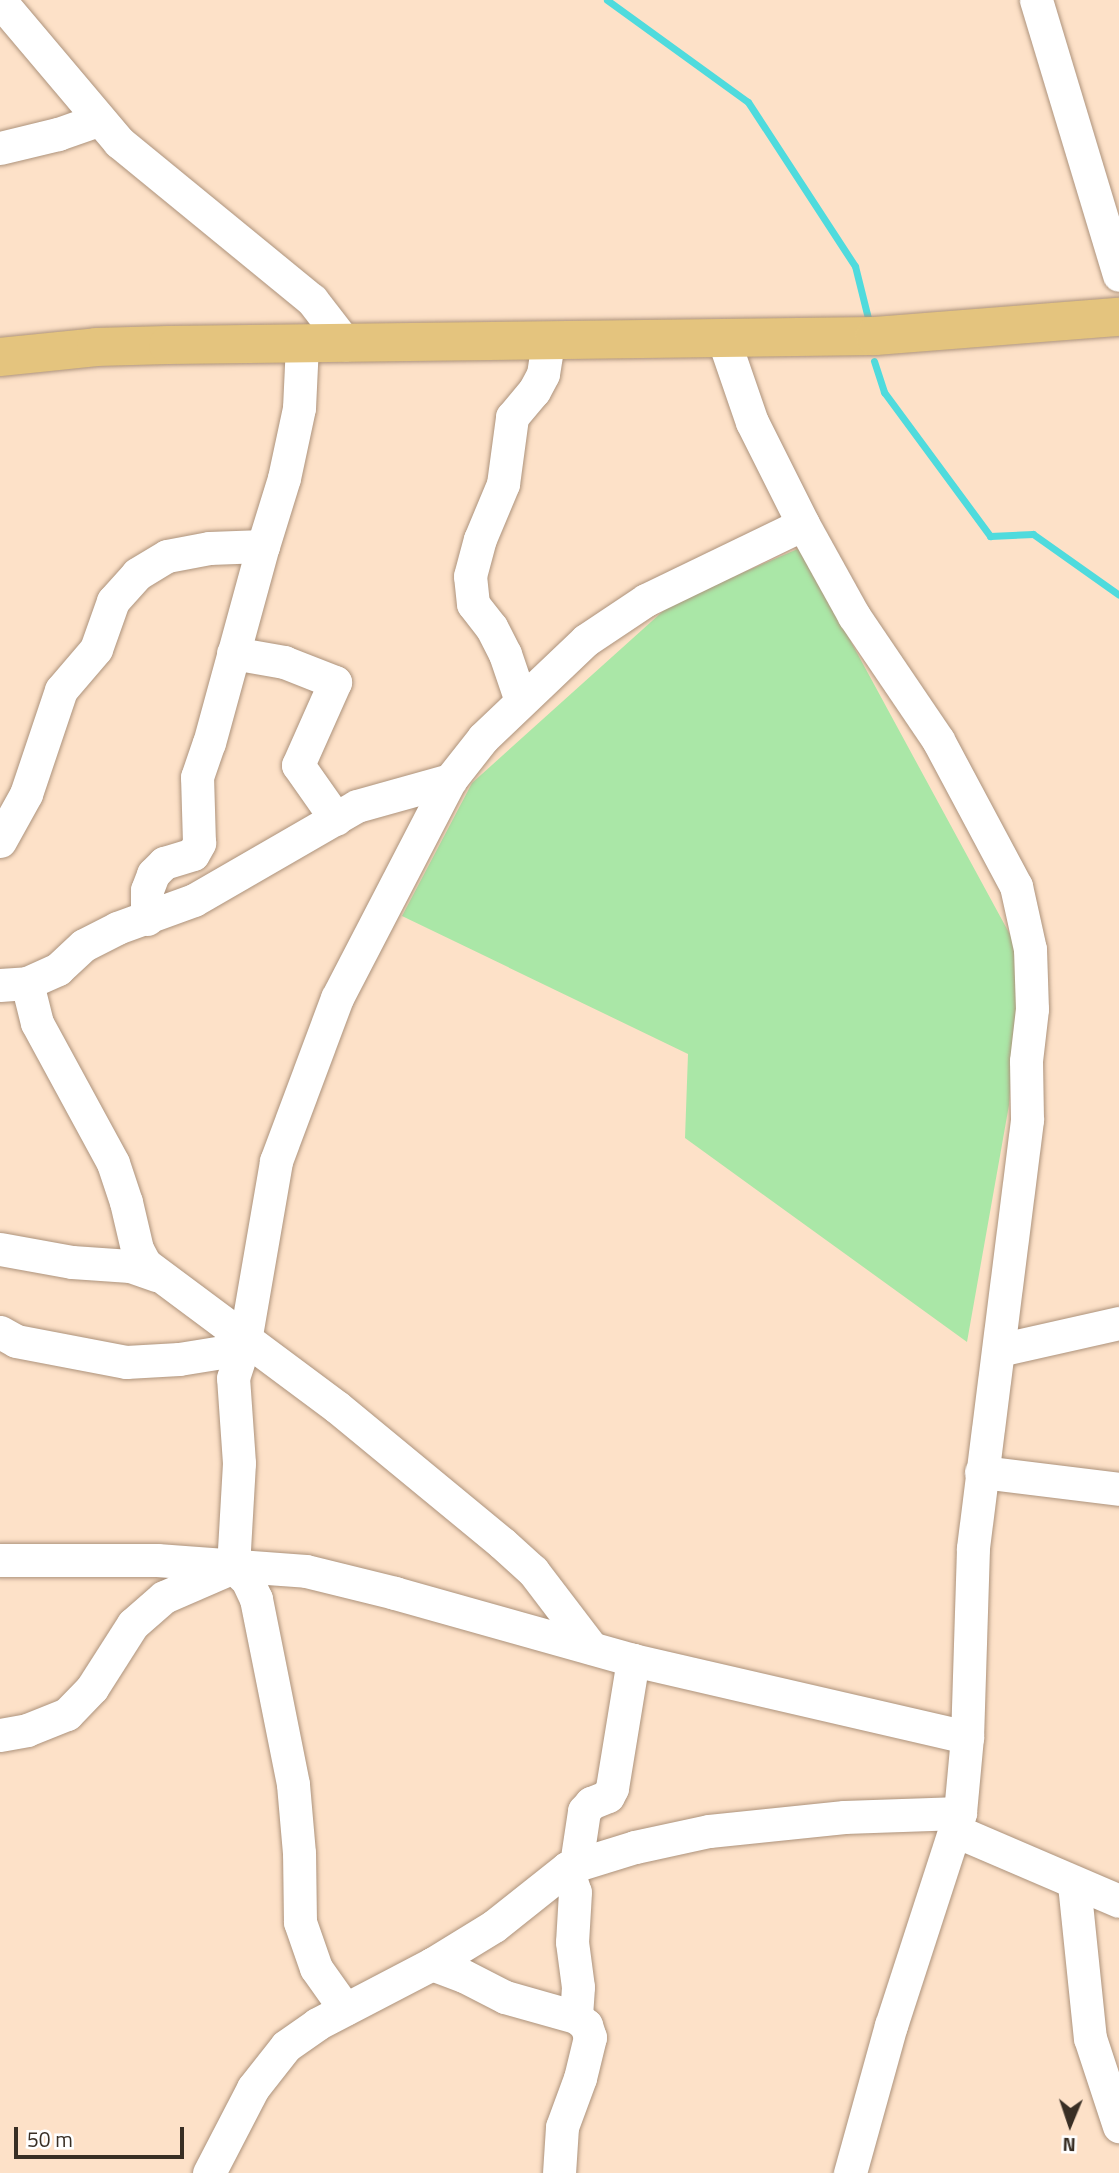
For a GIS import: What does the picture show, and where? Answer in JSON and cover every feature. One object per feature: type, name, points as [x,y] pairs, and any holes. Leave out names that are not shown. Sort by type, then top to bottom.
[{"type":"main road","points":[[0,357],[96,347],[550,338],[875,336],[1119,317]]},
{"type":"street","points":[[1036,0],[1119,275]]},
{"type":"street","points":[[0,1],[60,70],[98,120],[120,142],[312,300],[346,344]]},
{"type":"street","points":[[0,148],[58,134],[98,120]]},
{"type":"street","points":[[521,701],[505,654],[491,627],[474,604],[470,576],[480,539],[503,484],[512,417],[534,391],[543,374],[550,338]]},
{"type":"street","points":[[723,338],[752,422],[803,524],[854,616],[938,740],[1016,887],[1030,949],[1032,1009],[1026,1061],[1027,1119],[981,1472],[971,1573],[967,1737],[958,1822],[891,2025],[850,2173]]},
{"type":"street","points":[[147,919],[147,890],[153,874],[164,863],[193,854],[200,843],[197,777],[209,743],[296,429],[302,345]]},
{"type":"street","points":[[233,1567],[239,1463],[233,1378],[245,1341],[276,1161],[337,998],[450,780],[483,738],[586,640],[646,600],[803,524]]},
{"type":"street","points":[[0,841],[26,794],[61,690],[96,649],[113,601],[137,574],[167,556],[209,548],[263,546]]},
{"type":"street","points":[[233,653],[284,662],[335,682],[298,765],[336,819]]},
{"type":"street","points":[[450,780],[357,806],[194,900],[117,928],[84,945],[58,969],[13,984],[113,1163],[127,1202],[137,1249],[145,1264],[156,1275],[202,1305],[245,1341],[337,1407],[502,1543],[533,1572],[591,1647]]},
{"type":"street","points":[[0,1249],[72,1262],[130,1266],[156,1275]]},
{"type":"street","points":[[999,1350],[1119,1323]]},
{"type":"street","points":[[0,1332],[16,1341],[126,1362],[211,1354],[245,1341]]},
{"type":"street","points":[[981,1472],[1119,1489]]},
{"type":"street","points":[[0,1560],[157,1560],[306,1571],[395,1592],[633,1660],[967,1737]]},
{"type":"street","points":[[0,1735],[27,1730],[67,1714],[92,1688],[133,1623],[164,1597],[233,1567]]},
{"type":"street","points":[[233,1567],[247,1580],[256,1599],[293,1784],[299,1853],[300,1923],[316,1968],[345,2009]]},
{"type":"street","points":[[576,2017],[578,1987],[572,1942],[575,1892],[572,1866],[584,1811],[591,1803],[608,1796],[612,1788],[633,1660]]},
{"type":"street","points":[[209,2173],[268,2066],[286,2046],[345,2009],[432,1964],[494,1926],[572,1866],[709,1831],[844,1816],[958,1822],[1074,1884],[1119,1901]]},
{"type":"street","points":[[1074,1884],[1090,2038],[1119,2126]]},
{"type":"street","points":[[432,1964],[464,1976],[505,1997],[576,2017],[586,2025],[590,2037],[580,2078],[562,2127],[559,2173]]},
{"type":"green space","points":[[800,548],[1020,953],[1009,1105],[967,1342],[685,1138],[688,1054],[402,916],[472,783],[672,603]]},
{"type":"waterway","points":[[607,0],[748,102],[855,266],[868,318]]},
{"type":"waterway","points":[[874,361],[884,392],[990,536],[1033,534],[1119,595]]}]
